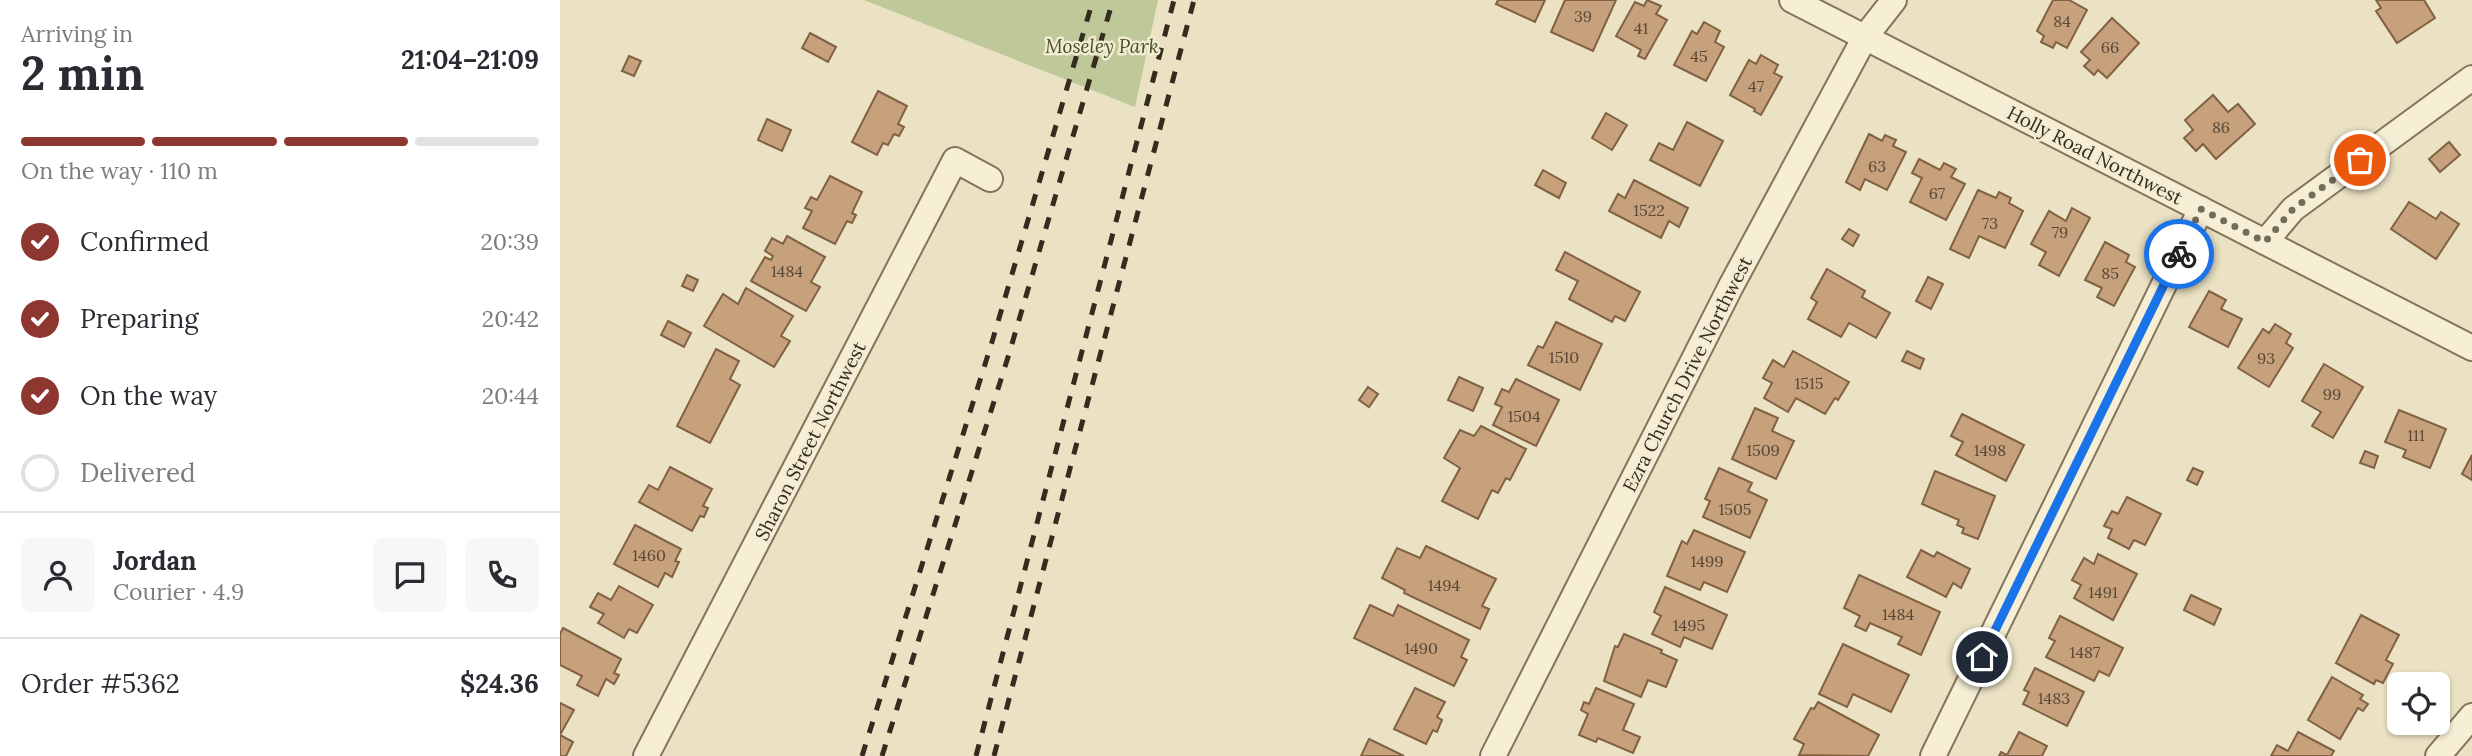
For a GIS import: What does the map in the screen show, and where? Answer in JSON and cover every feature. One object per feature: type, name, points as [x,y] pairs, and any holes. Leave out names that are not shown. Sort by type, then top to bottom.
[{"type":"street","name":"Holly Road Northwest","points":[[1792,0],[2472,348]]},
{"type":"street","name":"Ezra Church Drive Northwest","points":[[1493,756],[1731,286],[1866,37],[1894,0]]},
{"type":"street","points":[[2265,242],[2293,209],[2472,78]]},
{"type":"street","name":"Sharon Street Northwest","points":[[646,756],[956,160],[990,179]]},
{"type":"street","points":[[1933,756],[2201,209]]},
{"type":"street","points":[[2438,756],[2472,716]]},
{"type":"green space","name":"Moseley Park","points":[[864,0],[1158,0],[1135,107]]},
{"type":"building","points":[[1498,0],[1545,0],[1535,22],[1496,4]]},
{"type":"building","points":[[1565,0],[1616,0],[1593,51],[1551,32]]},
{"type":"building","points":[[1647,0],[1661,6],[1656,14],[1667,20],[1645,59],[1638,56],[1641,50],[1616,36],[1635,2],[1644,6]]},
{"type":"building","points":[[2053,0],[2069,0],[2087,10],[2067,48],[2056,42],[2053,48],[2041,42],[2044,36],[2037,31]]},
{"type":"building","points":[[2376,0],[2424,0],[2435,18],[2397,43],[2376,11],[2381,8]]},
{"type":"building","points":[[2112,18],[2139,43],[2107,78],[2098,70],[2094,75],[2084,66],[2090,60],[2081,52]]},
{"type":"building","points":[[1704,22],[1720,31],[1715,42],[1724,47],[1706,81],[1674,65],[1692,31],[1697,34]]},
{"type":"building","points":[[810,33],[836,47],[828,62],[802,48]]},
{"type":"building","points":[[1761,55],[1778,65],[1774,73],[1782,77],[1761,115],[1730,95],[1749,60],[1756,64]]},
{"type":"building","points":[[629,56],[641,61],[634,76],[622,71]]},
{"type":"building","points":[[878,91],[907,106],[898,124],[904,127],[899,136],[894,134],[888,145],[883,143],[877,155],[852,142]]},
{"type":"building","points":[[2213,95],[2228,112],[2238,104],[2255,124],[2216,159],[2203,144],[2196,151],[2184,138],[2193,130],[2185,120]]},
{"type":"building","points":[[1606,113],[1627,125],[1612,150],[1592,138]]},
{"type":"building","points":[[767,119],[791,130],[782,151],[758,140]]},
{"type":"building","points":[[1687,122],[1723,141],[1700,186],[1650,160],[1659,143],[1673,150]]},
{"type":"building","points":[[1869,134],[1882,141],[1885,135],[1896,140],[1893,146],[1906,152],[1887,190],[1865,179],[1860,190],[1846,182]]},
{"type":"building","points":[[2449,142],[2460,155],[2440,172],[2429,159]]},
{"type":"building","points":[[1919,159],[1940,170],[1944,163],[1956,169],[1951,177],[1965,184],[1946,220],[1910,202],[1922,178],[1912,173]]},
{"type":"building","points":[[1543,170],[1566,183],[1559,198],[1535,185]]},
{"type":"building","points":[[830,176],[862,192],[852,213],[856,215],[852,223],[847,221],[835,244],[803,228],[812,211],[805,208],[811,197],[817,200]]},
{"type":"building","points":[[1634,180],[1688,208],[1679,227],[1669,221],[1661,238],[1609,211],[1618,194],[1625,198]]},
{"type":"building","points":[[1978,190],[1996,198],[1999,192],[2011,198],[2009,203],[2023,211],[2005,248],[1979,236],[1969,258],[1950,249]]},
{"type":"building","points":[[2409,202],[2436,219],[2441,212],[2459,224],[2436,259],[2391,229]]},
{"type":"building","points":[[2072,208],[2090,218],[2059,276],[2039,265],[2046,252],[2031,244],[2049,211],[2066,221]]},
{"type":"building","points":[[1849,229],[1859,235],[1853,246],[1842,239]]},
{"type":"building","points":[[787,236],[825,257],[811,282],[820,287],[806,311],[751,281],[765,257],[771,260],[773,256],[765,251],[772,238],[783,244]]},
{"type":"building","points":[[2105,242],[2129,255],[2126,262],[2135,267],[2114,306],[2097,297],[2102,288],[2085,280]]},
{"type":"building","points":[[1565,252],[1640,292],[1625,321],[1615,316],[1612,322],[1569,299],[1578,281],[1556,270]]},
{"type":"building","points":[[1827,269],[1865,291],[1862,297],[1890,313],[1876,338],[1849,323],[1841,337],[1808,319],[1817,302],[1811,298]]},
{"type":"building","points":[[687,275],[698,280],[693,291],[682,286]]},
{"type":"building","points":[[1928,277],[1943,284],[1931,309],[1916,301]]},
{"type":"building","points":[[746,288],[793,316],[781,336],[790,341],[774,367],[704,326],[723,294],[738,304]]},
{"type":"building","points":[[2209,291],[2226,300],[2221,309],[2242,319],[2228,347],[2189,327]]},
{"type":"building","points":[[668,321],[691,333],[684,347],[661,335]]},
{"type":"building","points":[[1556,322],[1602,344],[1580,390],[1528,365],[1538,346],[1543,348]]},
{"type":"building","points":[[2275,324],[2291,334],[2286,343],[2293,348],[2269,387],[2238,368],[2263,329],[2269,333]]},
{"type":"building","points":[[716,349],[739,361],[730,379],[740,385],[710,443],[677,426]]},
{"type":"building","points":[[1793,351],[1849,382],[1825,414],[1796,398],[1788,412],[1764,398],[1772,383],[1763,378],[1773,360],[1784,367]]},
{"type":"building","points":[[1907,351],[1924,359],[1920,369],[1902,361]]},
{"type":"building","points":[[2324,364],[2363,387],[2333,438],[2312,426],[2321,412],[2302,401]]},
{"type":"building","points":[[1459,377],[1483,388],[1473,411],[1448,400]]},
{"type":"building","points":[[1516,379],[1559,400],[1536,446],[1493,425],[1502,407],[1495,404],[1502,389],[1509,392]]},
{"type":"building","points":[[1368,387],[1378,394],[1369,407],[1359,400]]},
{"type":"building","points":[[1755,408],[1778,418],[1772,431],[1794,441],[1776,479],[1732,459]]},
{"type":"building","points":[[2399,410],[2446,429],[2430,468],[2403,457],[2406,450],[2385,442]]},
{"type":"building","points":[[1962,414],[2024,445],[2006,481],[1956,455],[1963,442],[1951,436]]},
{"type":"building","points":[[1481,426],[1526,449],[1510,480],[1506,478],[1498,493],[1492,490],[1478,519],[1442,501],[1460,468],[1444,458],[1460,430],[1474,436]]},
{"type":"building","points":[[2365,451],[2378,456],[2374,468],[2360,463]]},
{"type":"building","points":[[2472,455],[2472,480],[2462,474]]},
{"type":"building","points":[[670,467],[712,489],[703,506],[708,508],[704,517],[700,516],[692,531],[639,502],[649,485],[658,490]]},
{"type":"building","points":[[1719,468],[1752,483],[1748,491],[1767,500],[1750,538],[1703,517],[1710,501],[1705,499]]},
{"type":"building","points":[[2193,468],[2203,472],[2197,485],[2187,480]]},
{"type":"building","points":[[1935,471],[1995,496],[1978,539],[1962,533],[1964,528],[1957,525],[1959,520],[1922,504]]},
{"type":"building","points":[[2127,497],[2161,514],[2145,545],[2134,540],[2129,549],[2108,538],[2112,529],[2104,526],[2112,511],[2118,514]]},
{"type":"building","points":[[635,525],[681,549],[672,577],[665,573],[658,587],[614,564]]},
{"type":"building","points":[[1694,530],[1745,552],[1727,592],[1704,582],[1700,590],[1667,576],[1682,541],[1687,544]]},
{"type":"building","points":[[1426,546],[1496,579],[1482,606],[1489,609],[1480,629],[1404,593],[1405,590],[1382,578],[1397,548],[1420,558]]},
{"type":"building","points":[[1921,550],[1934,557],[1937,552],[1970,569],[1961,588],[1953,583],[1946,597],[1907,577]]},
{"type":"building","points":[[2098,554],[2137,574],[2113,620],[2074,598],[2081,585],[2072,580],[2084,558],[2094,564]]},
{"type":"building","points":[[1859,575],[1940,612],[1921,655],[1898,644],[1902,637],[1870,623],[1866,631],[1855,626],[1860,616],[1844,608]]},
{"type":"building","points":[[619,586],[653,605],[637,633],[629,629],[624,638],[598,623],[604,614],[590,607],[598,593],[611,600]]},
{"type":"building","points":[[1665,587],[1727,615],[1712,649],[1684,637],[1680,647],[1652,634],[1661,616],[1654,612]]},
{"type":"building","points":[[2191,595],[2221,609],[2214,625],[2184,610]]},
{"type":"building","points":[[1370,605],[1393,616],[1398,605],[1469,640],[1461,657],[1467,660],[1454,686],[1354,638]]},
{"type":"building","points":[[2361,615],[2399,635],[2386,660],[2393,664],[2383,683],[2376,680],[2374,684],[2336,663]]},
{"type":"building","points":[[2060,616],[2123,648],[2109,676],[2099,671],[2094,681],[2046,657],[2055,641],[2049,638]]},
{"type":"building","points":[[563,628],[621,659],[614,673],[619,675],[614,684],[606,679],[598,696],[577,685],[582,676],[560,665],[560,634]]},
{"type":"building","points":[[1624,634],[1662,650],[1661,653],[1677,660],[1666,687],[1648,680],[1641,697],[1604,681],[1615,646],[1618,647]]},
{"type":"building","points":[[1843,644],[1909,675],[1891,712],[1853,694],[1847,707],[1819,694]]},
{"type":"building","points":[[2035,668],[2084,692],[2067,726],[2023,704],[2029,692],[2024,690]]},
{"type":"building","points":[[2332,677],[2363,695],[2360,699],[2368,704],[2363,711],[2358,708],[2340,739],[2308,720]]},
{"type":"building","points":[[1415,688],[1445,702],[1437,717],[1442,720],[1437,732],[1433,730],[1426,744],[1394,729]]},
{"type":"building","points":[[1596,688],[1634,704],[1623,730],[1640,737],[1633,753],[1598,738],[1596,742],[1579,735],[1588,714],[1581,710],[1584,702],[1589,704]]},
{"type":"building","points":[[1818,702],[1879,735],[1868,756],[1799,755],[1804,744],[1794,739],[1811,708],[1814,709]]},
{"type":"building","points":[[560,703],[574,710],[560,735]]},
{"type":"building","points":[[2019,732],[2047,746],[2042,756],[1999,756],[2001,752],[2007,755]]},
{"type":"building","points":[[2298,732],[2334,751],[2331,756],[2271,756],[2277,745],[2288,751]]},
{"type":"building","points":[[560,735],[573,742],[566,756],[560,756]]},
{"type":"building","points":[[1369,739],[1404,756],[1361,756]]},
{"type":"railway","points":[[862,756],[992,342],[1093,0]]},
{"type":"railway","points":[[882,756],[1009,354],[1113,0]]},
{"type":"railway","points":[[976,756],[1174,0]]},
{"type":"railway","points":[[994,756],[1194,0]]},
{"type":"way so far","points":[[2179,254],[2201,209],[2265,242],[2293,209],[2360,160]]},
{"type":"route","points":[[1982,657],[2179,254]]}]
